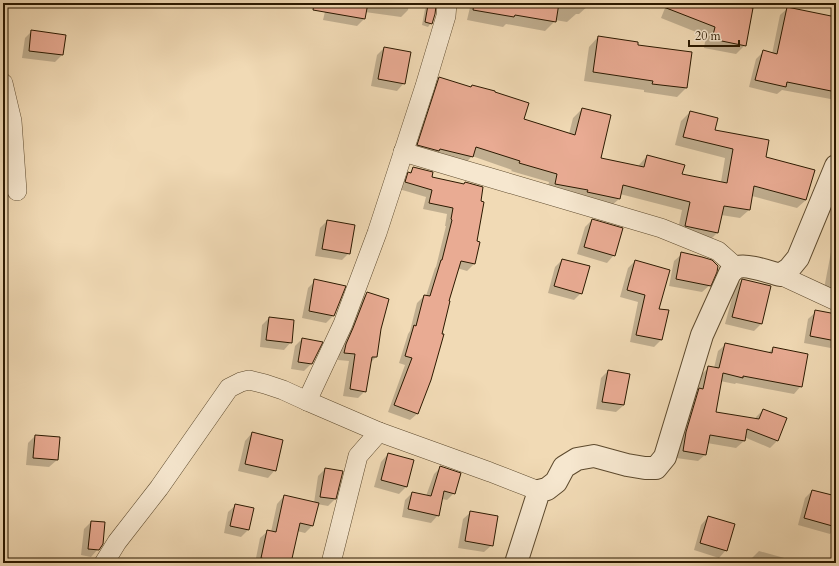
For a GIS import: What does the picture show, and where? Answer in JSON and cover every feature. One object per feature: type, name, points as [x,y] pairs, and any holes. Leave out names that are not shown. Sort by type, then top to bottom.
[{"type":"street","points":[[308,401],[344,324],[377,233],[425,86],[446,16],[447,3]]},
{"type":"street","points":[[3,83],[17,192]]},
{"type":"street","points":[[404,152],[661,228],[718,251],[736,267]]},
{"type":"street","points":[[780,275],[789,269],[798,258],[836,166]]},
{"type":"street","points":[[104,563],[117,542],[159,488],[229,388],[241,382],[249,380],[283,390],[379,432],[539,491],[547,489],[556,482],[564,467],[576,459],[594,456],[639,467],[656,468],[665,457],[702,335],[725,282],[730,273],[736,267],[752,267],[780,275],[836,301]]},
{"type":"street","points":[[331,563],[358,456],[379,432]]},
{"type":"street","points":[[516,563],[539,491]]},
{"type":"building","points":[[314,3],[368,3],[365,19],[313,10]]},
{"type":"building","points":[[474,3],[559,3],[556,22],[473,10]]},
{"type":"building","points":[[656,3],[726,3],[753,8],[746,46],[712,39],[715,27]]},
{"type":"building","points":[[428,5],[436,6],[432,24],[425,22]]},
{"type":"building","points":[[787,7],[836,17],[836,92],[787,82],[786,87],[755,80],[763,50],[777,54]]},
{"type":"building","points":[[31,30],[66,35],[63,55],[29,51]]},
{"type":"building","points":[[598,36],[638,42],[638,45],[692,52],[687,88],[652,84],[653,81],[593,72]]},
{"type":"building","points":[[384,47],[411,52],[405,84],[378,79]]},
{"type":"building","points":[[439,77],[471,87],[472,85],[495,91],[529,103],[524,119],[575,135],[582,108],[611,115],[601,158],[644,167],[647,155],[685,165],[682,174],[727,183],[733,149],[683,137],[690,111],[718,118],[715,130],[769,140],[766,157],[815,170],[806,200],[754,186],[750,210],[724,206],[718,233],[685,226],[690,202],[623,185],[620,199],[587,192],[588,190],[555,184],[557,174],[519,163],[520,161],[476,147],[473,157],[440,149],[439,151],[417,145]]},
{"type":"building","points":[[413,167],[433,172],[432,177],[464,184],[465,182],[483,187],[481,201],[484,202],[477,241],[480,242],[475,264],[461,261],[449,301],[442,334],[444,334],[431,380],[418,414],[394,405],[412,358],[405,356],[414,325],[416,326],[424,295],[430,296],[442,260],[452,220],[453,208],[429,203],[432,190],[405,182],[408,172],[411,173]]},
{"type":"building","points":[[592,219],[623,228],[615,256],[584,247]]},
{"type":"building","points":[[327,220],[355,225],[350,254],[322,249]]},
{"type":"building","points":[[681,252],[712,260],[718,266],[711,286],[676,279]]},
{"type":"building","points":[[562,259],[590,266],[582,294],[554,286]]},
{"type":"building","points":[[635,260],[670,270],[659,309],[669,310],[662,340],[636,335],[645,295],[627,290]]},
{"type":"building","points":[[314,279],[346,286],[334,316],[309,311]]},
{"type":"building","points":[[742,279],[771,286],[762,324],[732,317]]},
{"type":"building","points":[[367,292],[389,299],[381,329],[377,357],[372,357],[366,392],[350,389],[355,354],[344,353],[346,344]]},
{"type":"building","points":[[815,310],[836,314],[836,341],[810,336]]},
{"type":"building","points":[[269,317],[294,320],[292,343],[266,340]]},
{"type":"building","points":[[302,338],[323,342],[312,364],[298,362]]},
{"type":"building","points":[[725,343],[772,353],[773,347],[808,354],[802,387],[743,376],[743,378],[723,373],[716,412],[759,419],[763,409],[787,418],[778,441],[747,429],[745,441],[710,435],[706,455],[683,451],[686,432],[699,388],[703,389],[708,366],[719,368]]},
{"type":"building","points":[[608,370],[630,374],[624,405],[602,402]]},
{"type":"building","points":[[252,432],[283,440],[276,471],[245,464]]},
{"type":"building","points":[[35,435],[60,437],[58,460],[33,458]]},
{"type":"building","points":[[388,453],[414,460],[407,487],[381,480]]},
{"type":"building","points":[[440,466],[461,473],[455,494],[444,491],[439,516],[408,509],[412,492],[431,496]]},
{"type":"building","points":[[325,468],[343,471],[336,499],[320,497]]},
{"type":"building","points":[[812,490],[836,496],[836,527],[804,518]]},
{"type":"building","points":[[284,495],[319,503],[313,526],[300,523],[291,563],[283,563],[261,558],[267,530],[276,532]]},
{"type":"building","points":[[235,504],[254,508],[249,530],[230,526]]},
{"type":"building","points":[[470,511],[498,516],[493,546],[465,541]]},
{"type":"building","points":[[708,516],[735,524],[727,551],[700,543]]},
{"type":"building","points":[[91,521],[105,522],[103,544],[99,550],[88,549]]}]
